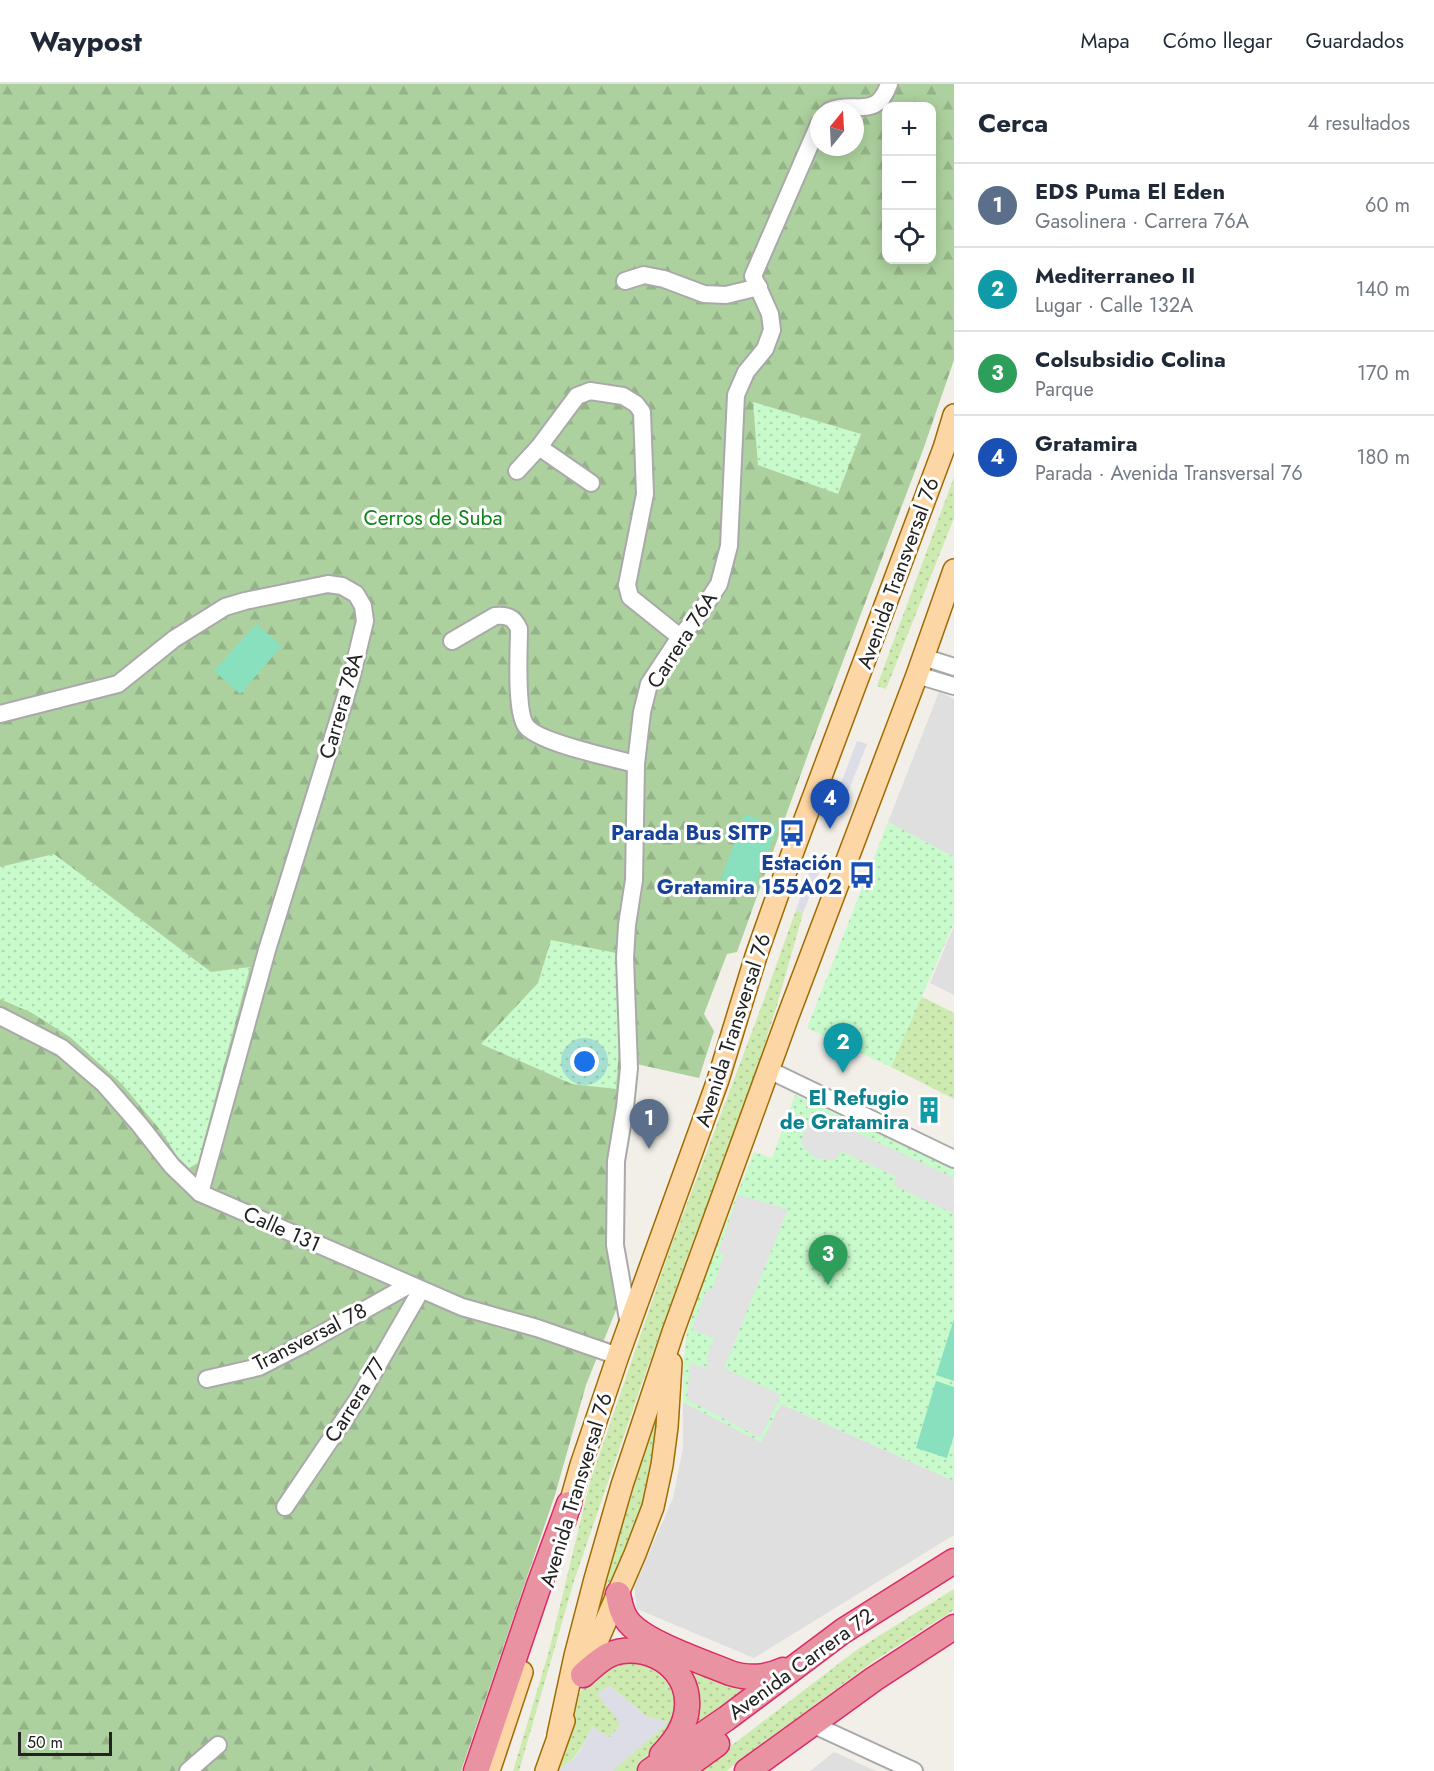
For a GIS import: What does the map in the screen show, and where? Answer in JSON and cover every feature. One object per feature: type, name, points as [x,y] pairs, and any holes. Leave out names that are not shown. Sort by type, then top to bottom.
[{"type":"highway","points":[[476,1771],[569,1504]]},
{"type":"highway","name":"Avenida Carrera 72","points":[[648,1771],[736,1711],[860,1619],[954,1561]]},
{"type":"highway","name":"Avenida Carrera 72","points":[[680,1771],[830,1659],[954,1578]]},
{"type":"highway","points":[[618,1594],[622,1612],[637,1631],[652,1640],[730,1673],[743,1677],[763,1677],[775,1674],[804,1659]]},
{"type":"highway","points":[[747,1771],[891,1667],[954,1627]]},
{"type":"highway","points":[[583,1675],[610,1655],[621,1651],[638,1650],[660,1657],[679,1674],[687,1696],[685,1720],[679,1734],[648,1771]]},
{"type":"highway","points":[[756,1771],[792,1738]]},
{"type":"main road","name":"Avenida Transversal 76","points":[[489,1771],[529,1650],[581,1465],[618,1356],[718,1080],[756,956],[792,854],[944,448],[954,415]]},
{"type":"main road","name":"Avenida Transversal 76","points":[[558,1736],[575,1656],[595,1579],[622,1485],[673,1332],[954,570]]},
{"type":"main road","name":"Avenida Transversal 76","points":[[558,1736],[648,1522],[657,1491],[667,1427],[673,1332]]},
{"type":"main road","points":[[546,1771],[558,1736]]},
{"type":"main road","points":[[762,1771],[792,1738]]},
{"type":"street","points":[[864,107],[874,106],[882,99],[889,84]]},
{"type":"street","name":"Carrera 76A","points":[[629,1326],[615,1245],[616,1161],[625,1107],[628,1068],[625,958],[634,880],[636,764],[642,712],[649,684],[718,584],[729,546],[736,395],[746,372],[765,349],[772,330],[770,314],[753,276],[810,143]]},
{"type":"street","points":[[625,281],[644,274],[704,294],[726,296],[759,287]]},
{"type":"street","points":[[517,471],[539,447],[577,396],[590,391],[623,396],[636,404],[642,412],[645,494],[627,585],[630,597],[680,638]]},
{"type":"street","points":[[539,447],[591,483]]},
{"type":"street","name":"Carrera 78A","points":[[0,714],[118,684],[174,639],[225,608],[245,600],[328,584],[342,586],[356,594],[363,606],[365,621],[351,679],[267,950],[200,1193]]},
{"type":"street","points":[[452,641],[495,616],[511,617],[519,629],[519,704],[526,726],[547,740],[636,764]]},
{"type":"street","points":[[920,666],[954,667]]},
{"type":"street","points":[[920,666],[954,686]]},
{"type":"street","name":"Calle 131","points":[[0,1016],[62,1048],[104,1084],[172,1166],[200,1193],[462,1307],[537,1328],[618,1356]]},
{"type":"street","points":[[769,1070],[954,1159]]},
{"type":"street","name":"Transversal 78","points":[[207,1379],[259,1367],[415,1287]]},
{"type":"street","name":"Carrera 77","points":[[285,1507],[360,1396],[415,1287]]},
{"type":"street","points":[[812,1724],[914,1771]]},
{"type":"street","points":[[188,1771],[218,1745]]},
{"type":"shaded area","points":[[939,692],[954,699],[954,857],[888,822]]},
{"type":"shaded area","points":[[857,741],[867,744],[848,792],[839,789]]},
{"type":"shaded area","points":[[811,867],[820,870],[803,913],[796,910]]},
{"type":"shaded area","points":[[954,926],[954,995],[930,983]]},
{"type":"shaded area","points":[[815,1120],[828,1120],[843,1126],[954,1178],[954,1214],[893,1185],[896,1177],[841,1151],[836,1160],[816,1158],[801,1143],[809,1124]]},
{"type":"shaded area","points":[[738,1195],[788,1209],[724,1368],[781,1395],[760,1438],[687,1399],[690,1363],[706,1368],[714,1338],[692,1329],[707,1289],[712,1290],[724,1255],[718,1253]]},
{"type":"shaded area","points":[[683,1402],[761,1442],[781,1404],[954,1481],[954,1535],[754,1658],[637,1609],[634,1587],[673,1498],[683,1448]]},
{"type":"shaded area","points":[[610,1686],[647,1717],[669,1722],[612,1771],[556,1771],[571,1761],[580,1751],[592,1727],[610,1737],[621,1724],[598,1695]]},
{"type":"shaded area","points":[[834,1752],[876,1771],[810,1771]]},
{"type":"green space","name":"Cerros de Suba","points":[[0,84],[954,84],[954,360],[923,450],[812,743],[737,952],[727,954],[704,1014],[714,1031],[699,1078],[623,1061],[618,1305],[586,1385],[555,1495],[461,1771],[0,1771]]},
{"type":"green space","points":[[753,402],[861,434],[838,494],[758,465]]},
{"type":"green space","points":[[954,477],[954,518],[886,689],[877,686]]},
{"type":"green space","points":[[256,624],[282,646],[240,694],[214,671]]},
{"type":"green space","points":[[745,814],[778,826],[753,891],[721,879]]},
{"type":"green space","points":[[888,822],[954,857],[954,923],[891,1067],[807,1028]]},
{"type":"green space","points":[[54,854],[211,972],[250,967],[198,1163],[189,1168],[177,1156],[161,1131],[122,1084],[70,1037],[32,1013],[0,999],[0,867]]},
{"type":"green space","points":[[796,910],[803,913],[746,1102],[641,1386],[574,1581],[519,1771],[513,1771],[549,1651],[590,1482],[670,1249]]},
{"type":"green space","points":[[551,940],[616,953],[620,1034],[616,1089],[572,1084],[481,1044],[538,983]]},
{"type":"green space","points":[[920,996],[954,1013],[954,1099],[891,1067]]},
{"type":"green space","points":[[795,1095],[954,1169],[954,1481],[781,1404],[761,1442],[683,1402],[683,1367],[687,1331],[709,1265],[754,1152],[772,1158]]},
{"type":"green space","points":[[954,1319],[954,1381],[936,1375]]},
{"type":"green space","points":[[936,1381],[954,1387],[954,1435],[947,1458],[916,1448]]},
{"type":"green space","points":[[662,1385],[648,1500],[587,1638]]},
{"type":"green space","points":[[954,1589],[954,1610],[874,1661],[726,1771],[698,1771],[858,1649]]},
{"type":"green space","points":[[613,1658],[667,1667],[682,1709],[654,1757],[635,1771],[612,1771],[668,1722],[647,1717],[610,1686],[598,1695],[621,1723],[610,1738],[592,1727],[582,1747],[573,1758],[555,1771],[580,1693],[585,1684]]},
{"type":"green space","points":[[676,1665],[765,1683],[688,1738]]},
{"type":"place","name":"Gratamira","points":[[830,829]]},
{"type":"place","name":"Parada Bus SITP","points":[[792,833]]},
{"type":"place","name":"Estación Gratamira 155A02","points":[[862,875]]},
{"type":"place","name":"Mediterraneo II","points":[[843,1073]]},
{"type":"place","name":"El Refugio de Gratamira","points":[[929,1110]]},
{"type":"place","name":"EDS Puma El Eden","points":[[649,1149]]},
{"type":"place","name":"Colsubsidio Colina","points":[[828,1285]]}]
